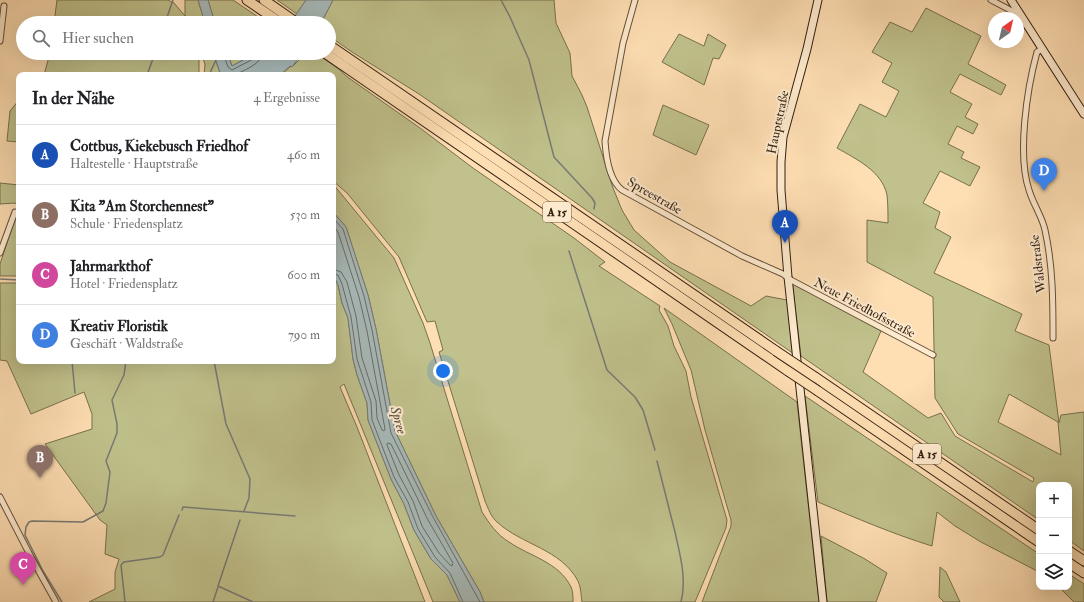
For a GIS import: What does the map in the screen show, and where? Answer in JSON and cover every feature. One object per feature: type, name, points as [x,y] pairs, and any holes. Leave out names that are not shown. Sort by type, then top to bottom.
[{"type":"highway","points":[[247,0],[271,16]]},
{"type":"highway","points":[[264,0],[287,16]]},
{"type":"highway","name":"A 15","points":[[336,50],[1036,528]]},
{"type":"highway","name":"A 15","points":[[335,60],[1036,540]]},
{"type":"highway","points":[[1072,553],[1084,561]]},
{"type":"highway","points":[[1072,565],[1084,573]]},
{"type":"street","name":"Spreestraße","points":[[634,0],[623,43],[605,141],[606,151],[616,186],[742,256],[788,277]]},
{"type":"street","name":"Hauptstraße","points":[[818,0],[784,132],[781,190],[790,299],[823,602]]},
{"type":"street","points":[[991,0],[1014,12]]},
{"type":"street","points":[[1010,0],[1018,12]]},
{"type":"street","points":[[0,41],[4,6]]},
{"type":"street","points":[[1024,21],[1084,114]]},
{"type":"street","name":"Waldstraße","points":[[1042,50],[1037,52],[1033,68],[1024,131],[1024,157],[1029,190],[1045,228],[1052,273],[1053,338]]},
{"type":"street","points":[[0,253],[15,212]]},
{"type":"street","name":"Neue Friedhofsstraße","points":[[788,277],[791,280],[933,355]]},
{"type":"street","points":[[0,496],[56,602]]},
{"type":"green space","points":[[57,0],[168,0],[174,3],[185,16],[55,16]]},
{"type":"green space","points":[[185,0],[198,0],[203,16],[185,16]]},
{"type":"green space","points":[[208,0],[233,0],[257,16],[213,16]]},
{"type":"green space","points":[[277,0],[306,0],[297,14]]},
{"type":"green space","points":[[333,0],[554,0],[556,23],[570,53],[572,76],[587,107],[613,188],[622,210],[634,230],[670,262],[751,306],[766,296],[787,300],[794,354],[419,94],[336,41],[336,16],[325,16]]},
{"type":"green space","points":[[926,8],[981,36],[968,64],[1006,85],[1001,95],[960,74],[950,92],[972,104],[965,117],[978,124],[973,134],[957,126],[948,144],[964,152],[961,158],[980,167],[970,186],[940,171],[923,203],[940,212],[935,228],[951,237],[934,273],[1022,314],[1015,331],[1049,345],[1059,423],[1061,415],[1084,412],[1084,551],[1072,542],[1072,482],[1036,482],[1036,518],[801,356],[792,281],[881,331],[863,372],[928,418],[941,413],[955,436],[1033,482],[1034,478],[958,434],[935,398],[933,297],[867,262],[867,220],[888,223],[887,195],[880,179],[874,172],[860,161],[837,148],[860,104],[886,117],[899,91],[882,82],[892,63],[872,52],[890,22],[912,32]],"holes":[[[1009,394],[1058,422],[1061,455],[998,422]]]},
{"type":"green space","points":[[679,34],[704,46],[708,34],[726,45],[719,59],[713,58],[704,85],[662,62]]},
{"type":"green space","points":[[48,60],[199,60],[199,72],[45,72]]},
{"type":"green space","points":[[204,60],[216,60],[220,72],[204,72],[205,64]]},
{"type":"green space","points":[[230,60],[243,60],[232,66]]},
{"type":"green space","points":[[299,60],[326,60],[473,168],[574,238],[605,262],[599,266],[660,306],[659,310],[668,326],[674,346],[686,371],[691,397],[727,520],[726,528],[695,602],[582,602],[578,581],[571,570],[551,554],[507,530],[493,518],[485,501],[439,352],[443,350],[435,321],[427,322],[399,257],[347,193],[336,184],[336,72],[284,72],[291,66],[292,67]]},
{"type":"green space","points":[[16,104],[16,142],[7,141],[10,111]]},
{"type":"green space","points":[[663,105],[709,125],[696,155],[653,135]]},
{"type":"green space","points":[[0,183],[16,185],[16,204],[0,204]]},
{"type":"green space","points":[[336,188],[394,258],[423,323],[430,343],[482,512],[501,536],[559,571],[566,578],[571,587],[573,592],[573,602],[484,602],[480,592],[436,516],[395,431],[376,329],[368,295],[346,227],[336,215]]},
{"type":"green space","points":[[16,218],[16,276],[0,276],[0,264]]},
{"type":"green space","points":[[336,281],[348,318],[353,359],[367,403],[368,420],[391,479],[404,504],[414,530],[431,559],[447,575],[460,602],[433,602],[344,384],[340,387],[425,602],[89,602],[115,589],[115,572],[119,559],[105,554],[107,525],[100,520],[45,444],[92,429],[92,414],[84,392],[31,414],[7,361],[0,360],[0,283],[16,283],[16,364],[336,364]]},
{"type":"green space","points":[[664,308],[797,402],[819,602],[702,602],[731,526],[731,520],[705,430],[691,370]]},
{"type":"green space","points":[[805,396],[1036,552],[1036,570],[981,542],[955,526],[937,512],[932,546],[860,520],[818,502]]},
{"type":"green space","points":[[821,536],[865,559],[887,573],[876,602],[827,602]]},
{"type":"green space","points":[[940,567],[946,572],[960,602],[944,602],[939,597]]},
{"type":"green space","points":[[1072,576],[1084,584],[1084,602],[1074,602],[1062,590],[1072,590]]},
{"type":"water","points":[[198,0],[208,0],[213,16],[203,16]]},
{"type":"water","points":[[306,0],[333,0],[325,16],[295,16]]},
{"type":"water","points":[[216,60],[230,60],[232,66],[243,60],[297,60],[292,67],[290,66],[283,72],[220,72]]},
{"type":"water","points":[[336,215],[346,227],[368,295],[376,329],[395,431],[436,516],[480,592],[484,602],[460,602],[447,575],[431,559],[414,530],[404,504],[391,479],[368,420],[367,403],[353,359],[348,318],[342,303],[336,281]]},
{"type":"waterway","points":[[167,16],[173,0]]},
{"type":"waterway","points":[[501,0],[529,60],[554,157],[592,198],[595,203],[594,209]]},
{"type":"waterway","points":[[148,72],[152,60]]},
{"type":"waterway","points":[[210,72],[216,60]]},
{"type":"waterway","points":[[569,251],[607,370],[635,397],[643,410],[655,450]]},
{"type":"waterway","points":[[0,279],[16,280]]},
{"type":"waterway","points":[[72,364],[75,393]]},
{"type":"waterway","points":[[62,602],[43,571],[25,535],[26,527],[29,522],[32,521],[83,522],[103,511],[106,503],[110,472],[106,461],[117,433],[117,424],[112,400],[124,375],[126,364]]},
{"type":"waterway","points":[[215,364],[226,424],[250,479],[249,498],[244,511]]},
{"type":"waterway","points":[[657,461],[681,558],[683,576],[683,593],[681,602]]},
{"type":"waterway","points":[[182,510],[183,507],[295,516]]},
{"type":"waterway","points":[[125,602],[121,565],[124,562],[160,557],[163,555],[179,515]]},
{"type":"waterway","points":[[240,520],[218,586],[253,602]]},
{"type":"waterway","points":[[213,602],[218,587]]},
{"type":"place","name":"Kreativ Floristik","points":[[1044,191]]},
{"type":"place","name":"Cottbus, Kiekebusch Friedhof","points":[[785,243]]},
{"type":"place","name":"Kita \"Am Storchennest\"","points":[[40,478]]},
{"type":"place","name":"Jahrmarkthof","points":[[23,585]]},
{"type":"water label","name":"Spree","points":[[399,420]]}]
